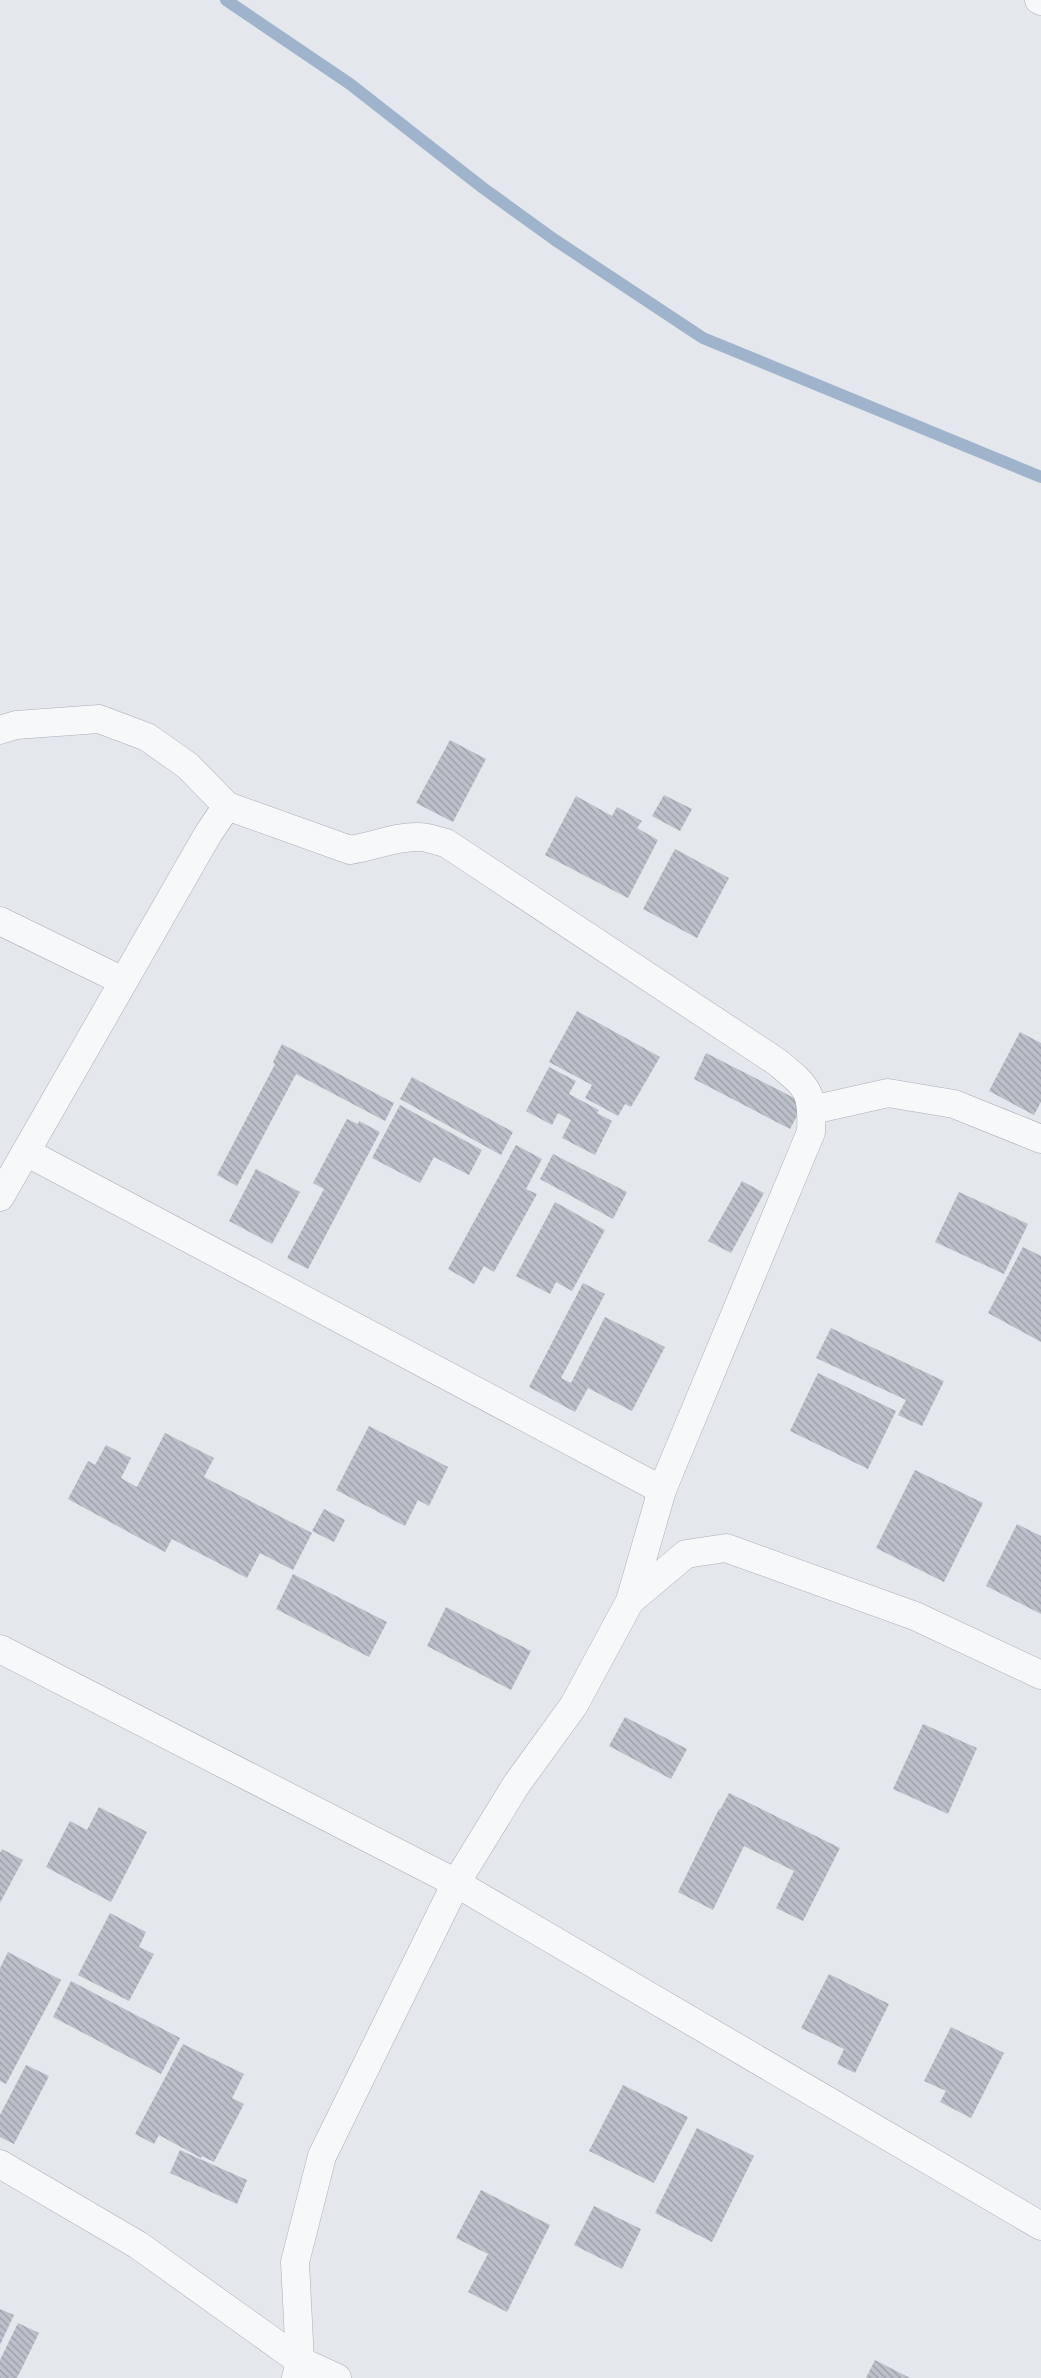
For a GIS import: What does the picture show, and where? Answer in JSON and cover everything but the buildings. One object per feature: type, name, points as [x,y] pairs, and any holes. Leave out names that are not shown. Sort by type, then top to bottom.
[{"type":"street","points":[[0,730],[16,725],[98,719],[147,737],[188,766],[227,806],[350,850],[370,847],[389,840],[419,837],[446,843],[777,1062],[806,1087],[812,1110],[812,1132],[662,1490],[630,1601],[574,1705],[516,1785],[456,1883],[322,2156],[295,2262],[298,2369]]},
{"type":"street","points":[[0,1197],[208,834],[227,806]]},
{"type":"street","points":[[0,920],[124,981]]},
{"type":"street","points":[[812,1110],[888,1093],[954,1104],[1041,1139]]},
{"type":"street","points":[[26,1152],[662,1490]]},
{"type":"street","points":[[630,1601],[686,1554],[726,1548],[915,1616],[1041,1675]]},
{"type":"street","points":[[0,1649],[456,1883],[1041,2226]]},
{"type":"street","points":[[0,2164],[138,2245],[298,2369],[337,2378]]},
{"type":"waterway","points":[[226,0],[350,84],[483,188],[555,240],[703,338],[1041,477]]}]
